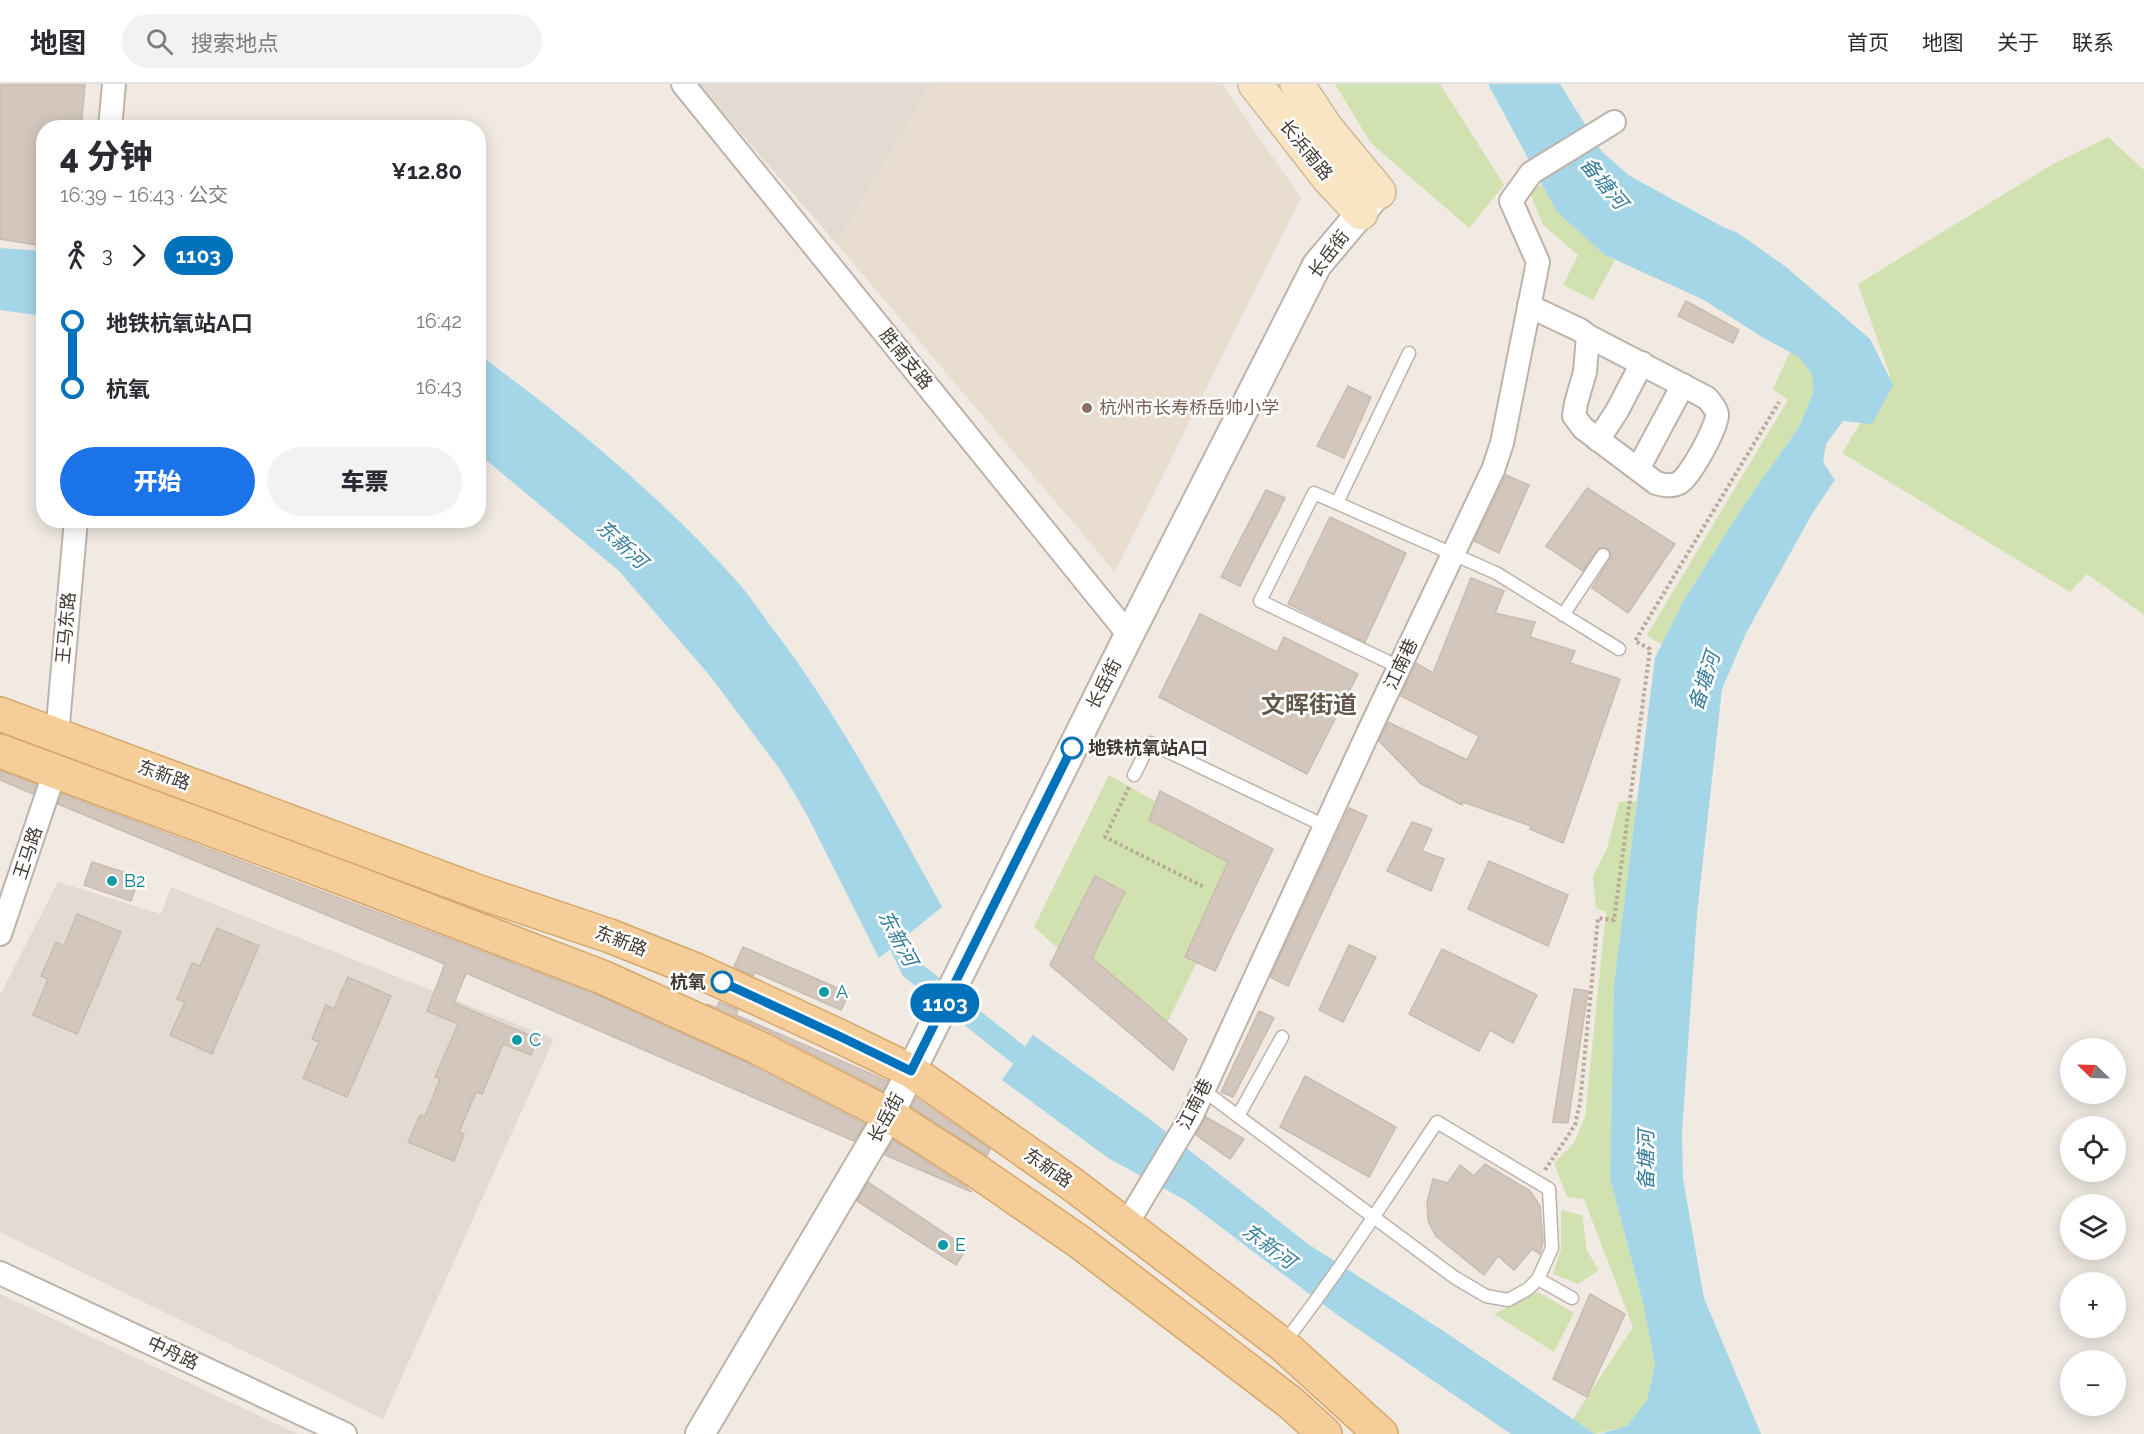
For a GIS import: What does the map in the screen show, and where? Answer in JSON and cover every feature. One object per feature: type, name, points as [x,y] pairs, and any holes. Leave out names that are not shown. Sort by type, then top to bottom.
[{"type":"main road","name":"长浜南路","points":[[1255,84],[1330,180],[1370,203]]},
{"type":"main road","name":"长浜南路","points":[[1297,84],[1327,129],[1370,203]]},
{"type":"main road","name":"东新路","points":[[0,714],[482,893],[610,936],[704,974],[911,1071],[1072,1184],[1283,1345],[1381,1434]]},
{"type":"main road","name":"东新路","points":[[0,751],[602,977],[757,1047],[890,1115],[1081,1243],[1291,1403],[1326,1434]]},
{"type":"street","points":[[111,120],[114,84]]},
{"type":"street","name":"胜南支路","points":[[683,84],[1129,635]]},
{"type":"street","name":"江南巷","points":[[1125,1225],[1146,1195],[1192,1115],[1399,667],[1493,470],[1502,443],[1538,262],[1511,201],[1531,173],[1605,127]]},
{"type":"street","name":"长岳街","points":[[700,1434],[890,1115],[1129,635],[1317,266],[1370,203]]},
{"type":"street","points":[[1529,306],[1588,336],[1641,363],[1707,398],[1717,414],[1716,423],[1700,455],[1681,482],[1669,486],[1656,483],[1583,428],[1574,416],[1585,372],[1588,336]]},
{"type":"street","points":[[1598,440],[1617,411],[1641,363]]},
{"type":"street","points":[[1638,469],[1683,385]]},
{"type":"street","name":"王马东路","points":[[57,735],[75,528]]},
{"type":"street","name":"王马路","points":[[0,934],[55,771]]},
{"type":"street","name":"中舟路","points":[[0,1273],[345,1434]]},
{"type":"lane","points":[[1337,503],[1408,353]]},
{"type":"lane","points":[[1399,667],[1260,601],[1314,493],[1496,573],[1618,649]]},
{"type":"lane","points":[[1563,615],[1604,555]]},
{"type":"lane","points":[[1134,776],[1150,743],[1325,826]]},
{"type":"lane","points":[[1238,1116],[1282,1037]]},
{"type":"lane","points":[[1203,1090],[1373,1217],[1454,1277],[1486,1296],[1508,1300],[1528,1289],[1538,1279],[1552,1248],[1549,1189],[1437,1122],[1373,1217],[1352,1248],[1311,1309],[1283,1345]]},
{"type":"lane","points":[[1538,1279],[1572,1298]]},
{"type":"path","points":[[1537,1182],[1575,1125],[1580,1103],[1598,918],[1614,920],[1650,649],[1635,641],[1779,402]]},
{"type":"path","points":[[1134,776],[1105,837],[1204,887]]},
{"type":"shaded area","points":[[698,84],[931,84],[837,244]]},
{"type":"shaded area","name":"杭州市长寿桥岳帅小学","points":[[931,84],[1222,84],[1301,198],[1115,572],[837,244]]},
{"type":"shaded area","points":[[58,882],[161,914],[171,887],[554,1039],[383,1419],[0,1232],[0,995]]},
{"type":"shaded area","points":[[0,1294],[298,1434],[0,1434]]},
{"type":"green space","points":[[1335,84],[1440,84],[1504,185],[1469,228],[1371,143]]},
{"type":"green space","points":[[2108,137],[2144,170],[2144,615],[2087,574],[2070,592],[1842,453],[1890,375],[1858,284],[2053,164]]},
{"type":"green space","points":[[1542,184],[1557,212],[1605,255],[1615,260],[1593,300],[1563,285],[1578,255],[1543,225],[1530,193]]},
{"type":"green space","points":[[1790,352],[1799,357],[1812,374],[1813,393],[1799,427],[1744,505],[1684,600],[1662,645],[1647,635],[1788,400],[1773,389]]},
{"type":"green space","points":[[1109,775],[1250,855],[1159,1039],[1034,927]]},
{"type":"green space","points":[[1637,801],[1614,984],[1610,1178],[1644,1307],[1655,1364],[1647,1400],[1627,1426],[1595,1434],[1573,1419],[1633,1327],[1584,1199],[1567,1197],[1554,1163],[1574,1143],[1585,1117],[1606,912],[1596,908],[1593,876],[1607,849],[1619,802]]},
{"type":"green space","points":[[1561,1210],[1582,1215],[1587,1251],[1599,1270],[1578,1284],[1553,1274],[1561,1249]]},
{"type":"green space","points":[[1538,1292],[1574,1313],[1554,1352],[1494,1314]]},
{"type":"water","name":"备塘河","points":[[1488,84],[1560,84],[1602,152],[1630,176],[1738,233],[1786,267],[1870,339],[1893,385],[1872,424],[1843,421],[1826,444],[1823,462],[1835,480],[1812,514],[1746,633],[1722,689],[1697,914],[1682,1132],[1683,1179],[1704,1298],[1761,1434],[1600,1434],[1627,1426],[1647,1400],[1655,1364],[1644,1307],[1610,1178],[1614,984],[1655,658],[1684,600],[1744,505],[1799,427],[1813,393],[1812,374],[1799,357],[1762,337],[1704,300],[1605,255],[1557,212]]},
{"type":"water","points":[[0,248],[36,251],[36,315],[0,310]]},
{"type":"water","points":[[486,360],[612,459],[705,547],[743,589],[818,692],[942,907],[879,958],[807,815],[781,771],[711,677],[619,571],[486,460]]},
{"type":"water","points":[[1033,1035],[1151,1120],[1308,1244],[1445,1332],[1595,1434],[1511,1434],[1336,1314],[1185,1200],[1108,1158],[1002,1080]]},
{"type":"building","points":[[0,84],[85,84],[82,120],[36,120],[36,245],[0,239]]},
{"type":"building","points":[[1686,301],[1739,330],[1733,343],[1678,316]]},
{"type":"building","points":[[1348,386],[1371,397],[1344,458],[1317,446]]},
{"type":"building","points":[[1506,475],[1529,485],[1499,553],[1474,541]]},
{"type":"building","points":[[1587,488],[1675,544],[1628,613],[1592,588],[1610,559],[1608,549],[1599,548],[1583,571],[1546,546]]},
{"type":"building","points":[[1266,490],[1285,498],[1240,586],[1221,577]]},
{"type":"building","points":[[1330,517],[1406,553],[1365,642],[1288,604]]},
{"type":"building","points":[[1471,578],[1504,591],[1495,613],[1535,622],[1530,637],[1575,651],[1570,663],[1620,679],[1563,843],[1530,829],[1531,826],[1463,802],[1462,805],[1421,784],[1379,741],[1388,722],[1467,760],[1479,736],[1401,696],[1416,663],[1433,673]]},
{"type":"building","points":[[1200,614],[1277,652],[1284,637],[1358,674],[1307,774],[1159,697]]},
{"type":"building","points":[[0,771],[36,784],[33,794],[0,780]]},
{"type":"building","points":[[1160,791],[1273,849],[1215,971],[1185,957],[1228,862],[1149,820]]},
{"type":"building","points":[[62,794],[595,994],[749,1064],[865,1124],[854,1141],[466,973],[454,1003],[538,1039],[531,1055],[503,1044],[482,1094],[476,1092],[459,1132],[464,1134],[454,1161],[408,1142],[420,1115],[425,1116],[440,1079],[435,1077],[458,1024],[427,1011],[445,964],[58,804]]},
{"type":"building","points":[[1349,808],[1367,816],[1288,986],[1270,977]]},
{"type":"building","points":[[1412,822],[1432,829],[1422,851],[1444,859],[1431,891],[1387,871]]},
{"type":"building","points":[[1489,861],[1568,895],[1548,946],[1468,909]]},
{"type":"building","name":"B2","points":[[92,862],[139,877],[131,901],[84,885]]},
{"type":"building","points":[[1095,876],[1125,892],[1092,958],[1187,1039],[1173,1070],[1050,965]]},
{"type":"building","points":[[77,914],[121,932],[77,1034],[33,1015],[48,979],[41,976],[56,942],[64,946]]},
{"type":"building","points":[[217,928],[259,946],[212,1054],[170,1035],[185,1002],[177,999],[192,963],[200,966]]},
{"type":"building","points":[[1349,945],[1376,957],[1343,1022],[1319,1010]]},
{"type":"building","points":[[743,947],[849,993],[841,1010],[754,972],[753,976],[734,967]]},
{"type":"building","points":[[1442,949],[1537,995],[1513,1043],[1490,1030],[1479,1051],[1409,1014]]},
{"type":"building","points":[[348,977],[391,996],[347,1097],[303,1078],[319,1042],[312,1039],[326,1005],[334,1009]]},
{"type":"building","points":[[1574,989],[1588,991],[1568,1123],[1553,1122]]},
{"type":"building","points":[[719,1002],[738,1010],[736,1015],[888,1081],[883,1091],[766,1030],[707,1004],[717,1008]]},
{"type":"building","points":[[1259,1011],[1274,1018],[1233,1097],[1221,1092]]},
{"type":"building","points":[[1305,1076],[1396,1127],[1369,1177],[1280,1127]]},
{"type":"building","points":[[916,1098],[990,1149],[987,1156],[911,1107]]},
{"type":"building","points":[[1206,1117],[1244,1139],[1230,1159],[1196,1135]]},
{"type":"building","points":[[893,1140],[965,1186],[972,1192],[885,1155]]},
{"type":"building","points":[[1485,1164],[1530,1191],[1540,1206],[1543,1242],[1540,1254],[1532,1249],[1514,1270],[1498,1256],[1484,1275],[1436,1236],[1428,1221],[1427,1202],[1433,1179],[1448,1183],[1460,1165],[1474,1176]]},
{"type":"building","points":[[868,1182],[967,1248],[956,1265],[857,1201]]},
{"type":"building","points":[[1590,1294],[1625,1314],[1587,1397],[1553,1379]]},
{"type":"waterway","name":"东新河","points":[[887,918],[911,969],[1040,1072]]},
{"type":"bus line","name":"1103","points":[[722,982],[911,1071],[1072,748]]},
{"type":"place","name":"杭州市长寿桥岳帅小学","points":[[1087,408]]},
{"type":"place","name":"地铁杭氧站A口","points":[[1072,748]]},
{"type":"place","name":"B2","points":[[112,881]]},
{"type":"place","name":"杭氧","points":[[722,982]]},
{"type":"place","name":"A","points":[[824,992]]},
{"type":"place","name":"C","points":[[517,1040]]},
{"type":"place","name":"E","points":[[943,1245]]},
{"type":"district","name":"文晖街道","points":[[1309,705]]}]
